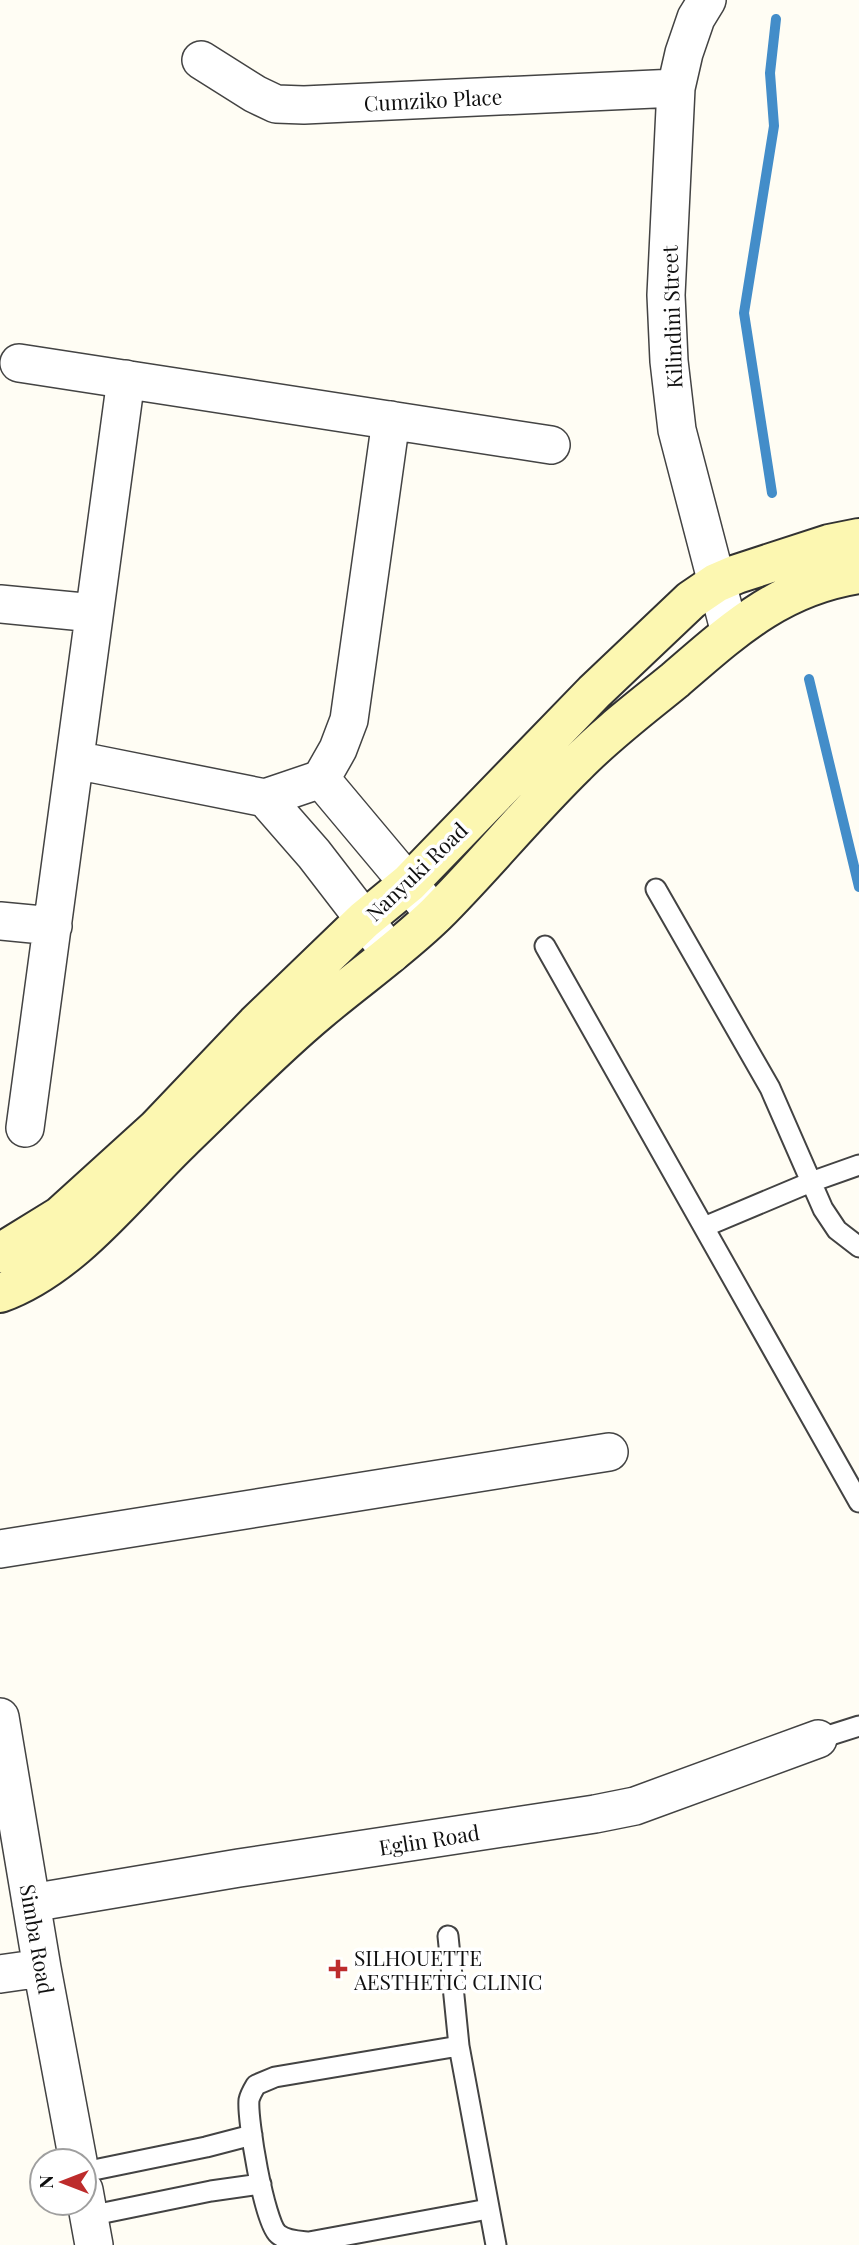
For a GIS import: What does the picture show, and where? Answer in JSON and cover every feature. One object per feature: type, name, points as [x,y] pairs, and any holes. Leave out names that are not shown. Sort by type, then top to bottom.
[{"type":"main road","name":"Nanyuki Road","points":[[0,1253],[60,1216],[158,1128],[256,1024],[365,920],[408,883],[651,636],[691,600],[716,583],[737,574],[829,544],[859,538]]},
{"type":"main road","name":"Nanyuki Road","points":[[0,1293],[34,1277],[82,1239],[140,1184],[177,1144],[316,1013],[391,954],[435,915],[576,764],[730,633],[805,587],[859,574]]},
{"type":"street","name":"Kilindini Street","points":[[707,0],[696,18],[676,88],[666,295],[669,361],[677,430],[730,633]]},
{"type":"street","name":"Cumziko Place","points":[[201,60],[276,104],[304,105],[676,88]]},
{"type":"street","points":[[19,363],[551,444]]},
{"type":"street","points":[[25,1128],[126,379]]},
{"type":"street","points":[[75,760],[265,798],[321,779],[338,749],[349,720],[391,420]]},
{"type":"street","points":[[0,604],[94,613]]},
{"type":"street","points":[[321,779],[435,915]]},
{"type":"street","points":[[265,798],[314,853],[391,954]]},
{"type":"street","points":[[0,921],[52,926]]},
{"type":"street","points":[[0,1549],[609,1452]]},
{"type":"street","name":"Simba Road","points":[[0,1717],[75,2147]]},
{"type":"street","name":"Eglin Road","points":[[31,1903],[622,1808],[688,1788],[818,1739]]},
{"type":"street","points":[[0,1974],[42,1968]]},
{"type":"lane","points":[[656,889],[771,1088],[823,1209],[837,1230],[859,1247]]},
{"type":"lane","points":[[545,946],[859,1502]]},
{"type":"lane","points":[[704,1227],[859,1165]]},
{"type":"lane","points":[[818,1739],[859,1726]]},
{"type":"lane","points":[[448,1936],[458,2046],[496,2245]]},
{"type":"lane","points":[[458,2046],[262,2081],[251,2093],[249,2103],[261,2184],[269,2221],[277,2233],[290,2240],[309,2242],[488,2209]]},
{"type":"lane","points":[[98,2169],[206,2147],[252,2134]]},
{"type":"lane","points":[[98,2215],[211,2191],[261,2184]]},
{"type":"waterway","points":[[772,493],[744,313],[774,126],[770,73],[776,19]]},
{"type":"waterway","points":[[809,679],[859,887]]},
{"type":"place","name":"SILHOUETTE AESTHETIC CLINIC","points":[[338,1969]]}]
